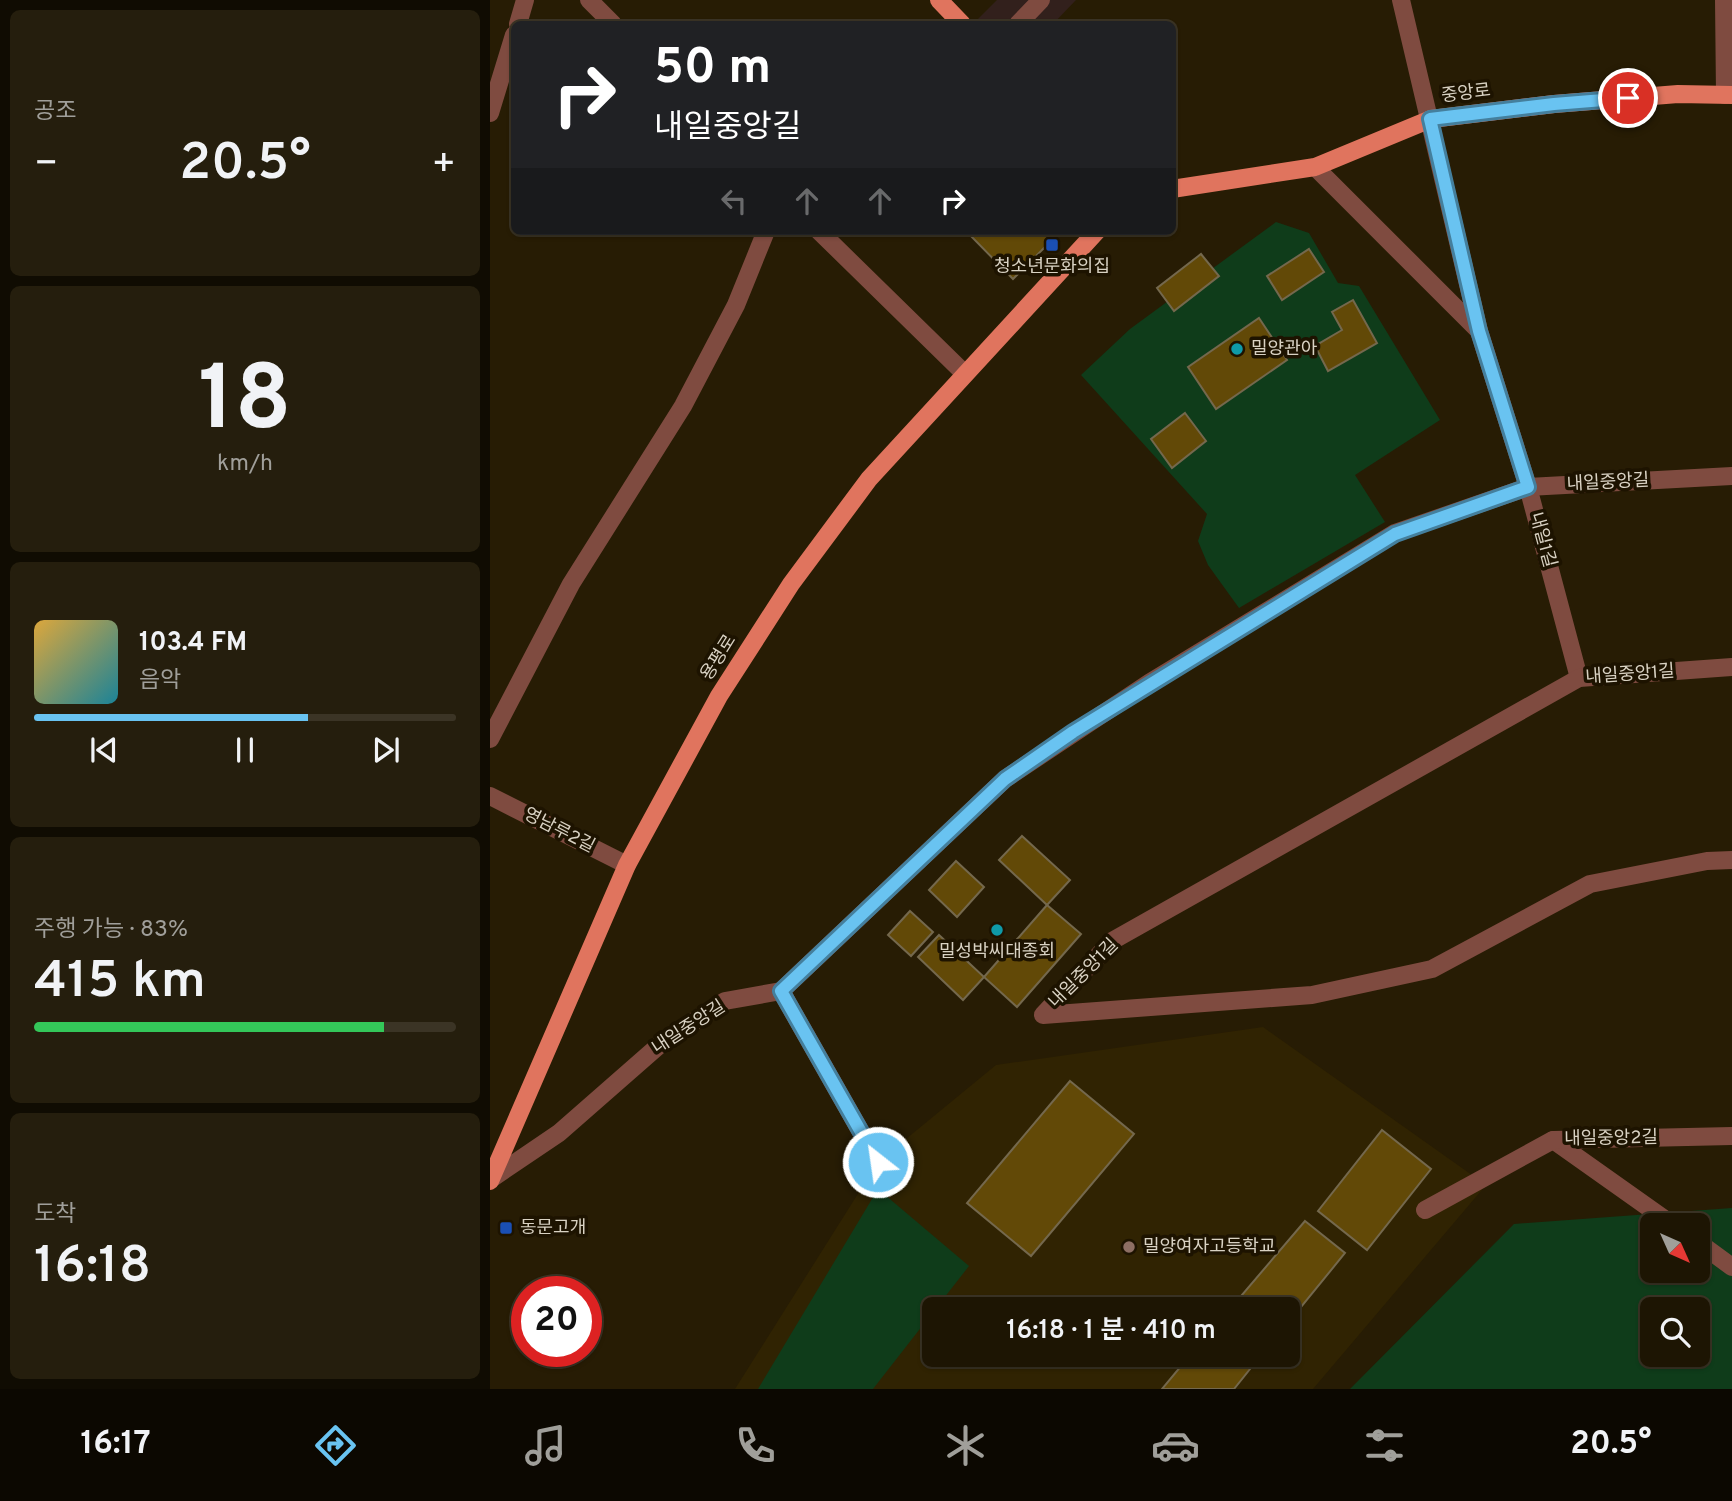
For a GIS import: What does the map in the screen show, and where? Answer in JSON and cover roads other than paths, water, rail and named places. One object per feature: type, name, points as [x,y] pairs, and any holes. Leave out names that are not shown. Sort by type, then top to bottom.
[{"type":"main road","points":[[939,0],[959,21]]},
{"type":"main road","name":"중앙로","points":[[1176,188],[1315,166],[1430,119],[1567,103],[1678,94],[1728,95]]},
{"type":"main road","name":"용평로","points":[[490,1180],[627,865],[719,696],[791,584],[869,479],[1093,235]]},
{"type":"street","points":[[519,21],[525,0]]},
{"type":"street","points":[[589,0],[610,21]]},
{"type":"street","points":[[1021,21],[1041,0]]},
{"type":"street","name":"내일1길","points":[[1401,0],[1479,331],[1528,487],[1579,678]]},
{"type":"street","points":[[1724,0],[1728,95]]},
{"type":"street","points":[[490,113],[511,45]]},
{"type":"street","points":[[1315,166],[1479,331]]},
{"type":"street","points":[[490,739],[571,584],[682,406],[736,304],[764,235]]},
{"type":"street","points":[[823,235],[965,374]]},
{"type":"street","name":"내일중앙길","points":[[490,1180],[559,1133],[664,1041],[725,1001],[781,991],[1005,779],[1073,732],[1395,534],[1528,487],[1732,476]]},
{"type":"street","name":"내일중앙1길","points":[[1732,667],[1579,678],[1112,941],[1043,1015],[1312,995],[1433,969],[1590,884],[1707,861],[1732,860]]},
{"type":"street","name":"영남루2길","points":[[490,796],[627,865]]},
{"type":"street","points":[[781,991],[878,1162]]},
{"type":"street","name":"내일중앙2길","points":[[1553,1140],[1732,1136]]},
{"type":"street","points":[[1425,1210],[1553,1140]]},
{"type":"street","name":"내일중앙2길","points":[[1553,1140],[1656,1213]]},
{"type":"street","points":[[1710,1251],[1732,1267]]},
{"type":"place","name":"청소년문화의집","points":[[1052,245]]},
{"type":"place","name":"밀양관아","points":[[1237,349]]},
{"type":"place","name":"밀성박씨대종회","points":[[997,930]]},
{"type":"place","name":"동문고개","points":[[506,1228]]},
{"type":"place","name":"밀양여자고등학교","points":[[1129,1247]]}]
